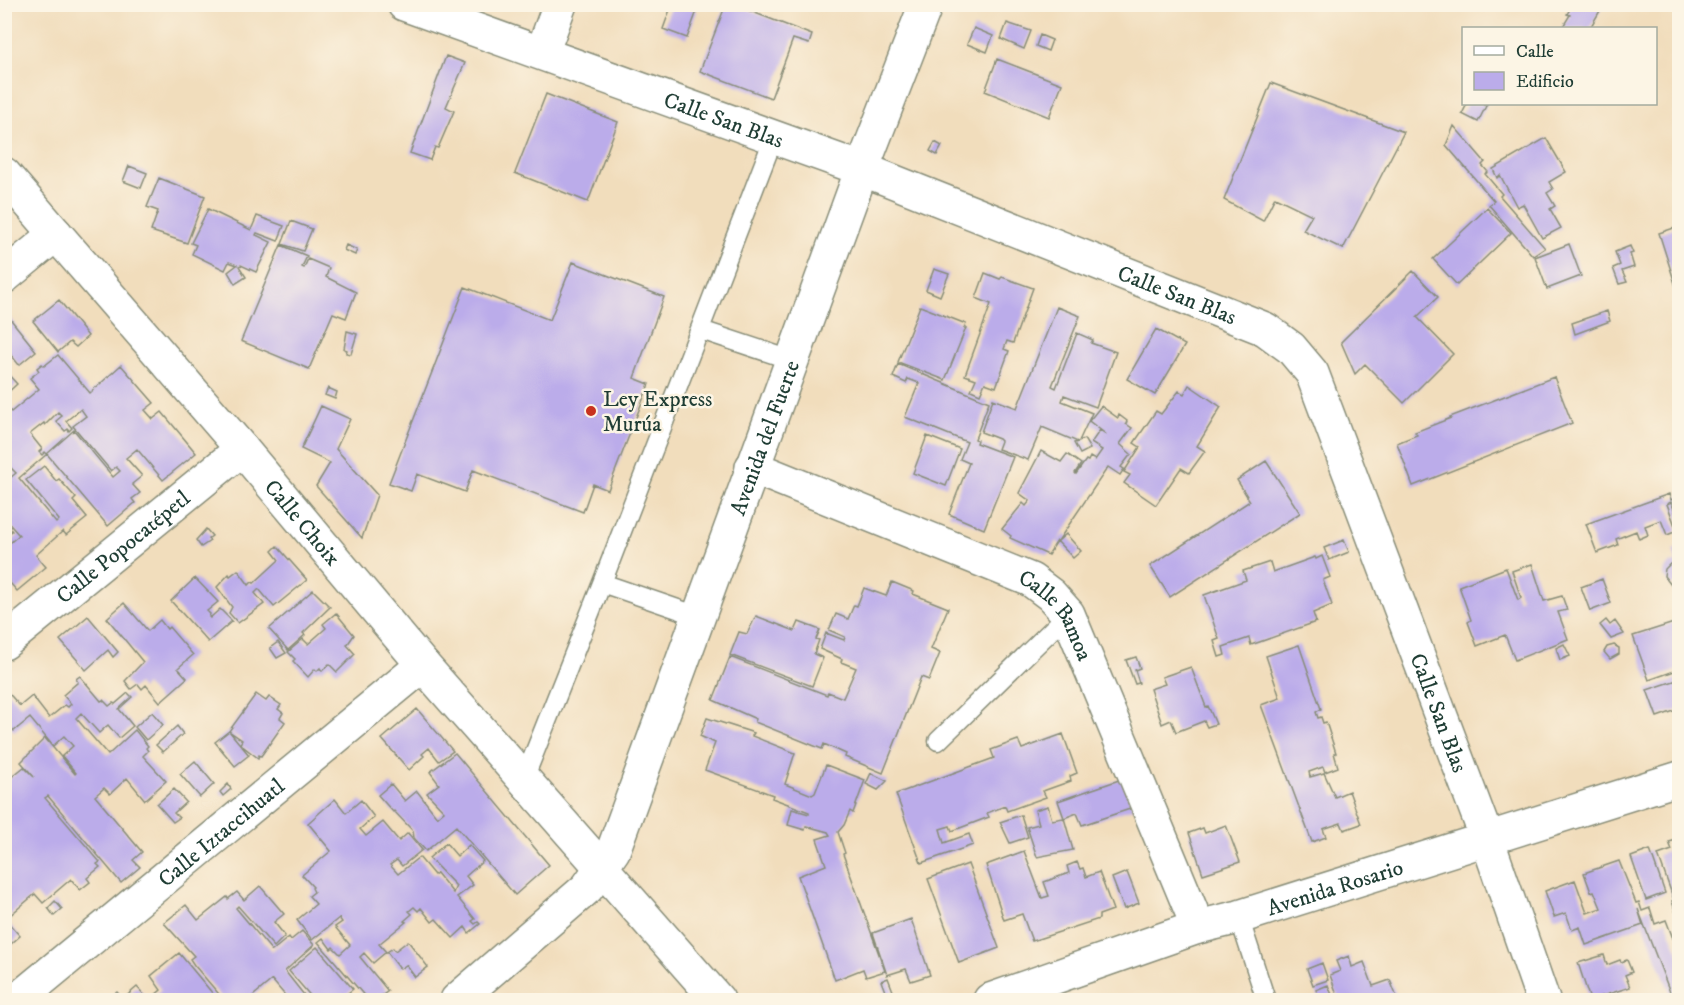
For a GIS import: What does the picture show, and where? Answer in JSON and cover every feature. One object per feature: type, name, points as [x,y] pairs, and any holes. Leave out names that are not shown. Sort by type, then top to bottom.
[{"type":"street","name":"Calle San Blas","points":[[404,4],[862,169],[1264,329],[1291,348],[1312,373],[1487,839],[1543,1000]]},
{"type":"street","points":[[542,53],[560,4]]},
{"type":"street","name":"Avenida del Fuerte","points":[[457,1000],[587,888],[613,851],[791,360],[926,4]]},
{"type":"street","name":"Calle Choix","points":[[4,174],[242,450],[423,665],[718,1000]]},
{"type":"street","points":[[4,277],[56,234]]},
{"type":"street","name":"Calle Popocatépetl","points":[[4,643],[242,450]]},
{"type":"street","name":"Calle Bamoa","points":[[752,467],[1031,579],[1051,596],[1068,614],[1198,927]]},
{"type":"street","name":"Calle Iztaccihuatl","points":[[17,1000],[423,665]]},
{"type":"street","name":"Avenida Rosario","points":[[990,1000],[1198,927],[1239,917],[1680,778]]},
{"type":"lane","points":[[524,779],[701,330],[774,137]]},
{"type":"lane","points":[[701,330],[791,360]]},
{"type":"lane","points":[[602,583],[698,616]]},
{"type":"lane","points":[[938,741],[1068,614]]},
{"type":"lane","points":[[1239,917],[1266,1000]]},
{"type":"building","points":[[672,4],[679,4],[697,11],[687,38],[663,29]]},
{"type":"building","points":[[726,4],[732,4],[812,35],[809,44],[793,39],[771,98],[700,71]]},
{"type":"building","points":[[1573,4],[1604,4],[1591,27],[1563,27],[1570,15],[1567,14]]},
{"type":"building","points":[[1007,23],[1031,31],[1024,49],[1001,39]]},
{"type":"building","points":[[974,28],[993,36],[987,52],[967,44]]},
{"type":"building","points":[[1040,35],[1052,40],[1048,51],[1036,46]]},
{"type":"building","points":[[446,56],[465,63],[446,107],[454,111],[438,148],[435,147],[430,160],[410,153]]},
{"type":"building","points":[[997,59],[1062,84],[1049,117],[985,91]]},
{"type":"building","points":[[1271,83],[1404,132],[1343,249],[1303,230],[1312,215],[1275,197],[1263,221],[1224,200]]},
{"type":"building","points":[[546,94],[618,122],[588,202],[515,173]]},
{"type":"building","points":[[1466,105],[1486,105],[1478,122],[1462,114]]},
{"type":"building","points":[[1454,126],[1485,162],[1482,165],[1488,172],[1485,174],[1502,194],[1500,196],[1545,248],[1533,256],[1489,205],[1494,201],[1446,145]]},
{"type":"building","points":[[1546,138],[1566,172],[1549,182],[1553,189],[1547,193],[1555,206],[1550,209],[1561,228],[1542,238],[1523,204],[1517,207],[1500,175],[1497,178],[1493,169]]},
{"type":"building","points":[[935,142],[942,146],[937,155],[930,151]]},
{"type":"building","points":[[129,166],[147,173],[141,188],[123,181]]},
{"type":"building","points":[[159,178],[205,196],[187,243],[151,231],[158,211],[147,207]]},
{"type":"building","points":[[1487,208],[1511,233],[1457,285],[1433,259]]},
{"type":"building","points":[[208,209],[251,230],[257,216],[284,226],[278,241],[257,233],[256,235],[271,242],[256,272],[239,266],[246,277],[235,284],[228,272],[237,265],[229,262],[225,270],[192,254],[196,245],[191,243]]},
{"type":"building","points":[[291,221],[312,229],[303,251],[282,244]]},
{"type":"building","points":[[1680,226],[1680,296],[1679,296],[1659,233]]},
{"type":"building","points":[[1569,244],[1581,276],[1547,289],[1535,257]]},
{"type":"building","points":[[281,245],[307,256],[302,267],[304,268],[308,259],[329,268],[326,277],[356,292],[346,318],[333,313],[309,369],[241,341]]},
{"type":"building","points":[[346,245],[357,250],[355,255],[344,250]]},
{"type":"building","points":[[1630,246],[1634,267],[1622,271],[1627,282],[1619,284],[1613,268],[1620,265],[1615,252]]},
{"type":"building","points":[[573,262],[664,297],[634,378],[649,384],[608,490],[593,484],[583,512],[473,470],[465,492],[417,474],[411,491],[389,483],[465,287],[550,320]]},
{"type":"building","points":[[934,269],[949,274],[940,296],[926,290]]},
{"type":"building","points":[[1413,271],[1438,297],[1417,317],[1453,354],[1404,403],[1365,364],[1355,374],[1341,342]]},
{"type":"building","points":[[985,273],[1033,288],[1013,343],[1007,341],[1004,349],[1009,351],[996,387],[985,383],[980,394],[971,390],[976,379],[965,375],[991,304],[976,298]]},
{"type":"building","points":[[59,300],[88,336],[76,347],[70,342],[58,352],[33,321]]},
{"type":"building","points":[[920,306],[966,324],[945,380],[898,362]]},
{"type":"building","points":[[1057,307],[1080,316],[1052,386],[1056,388],[1077,333],[1093,340],[1091,343],[1116,352],[1096,407],[1064,395],[1062,401],[1092,413],[1079,441],[1084,439],[1090,449],[1080,454],[1074,443],[1078,442],[1042,427],[1028,460],[998,449],[1001,441],[999,439],[981,432],[993,399],[1017,408]]},
{"type":"building","points":[[1607,311],[1610,321],[1575,334],[1572,323]]},
{"type":"building","points":[[8,316],[36,351],[19,365],[4,346],[4,319]]},
{"type":"building","points":[[1156,329],[1185,345],[1155,395],[1127,379]]},
{"type":"building","points":[[347,331],[357,334],[351,354],[346,353],[347,350],[344,349]]},
{"type":"building","points":[[58,355],[90,393],[121,365],[154,403],[145,410],[153,419],[162,412],[196,453],[163,480],[137,449],[126,458],[142,476],[132,484],[140,493],[132,499],[135,503],[108,526],[47,454],[19,478],[56,523],[59,520],[26,480],[44,466],[56,481],[59,479],[76,498],[73,501],[87,518],[66,535],[63,531],[36,555],[46,567],[17,591],[4,576],[4,548],[19,535],[4,518],[4,483],[16,473],[6,463],[4,464],[4,404],[11,412],[39,389],[30,378],[39,371],[37,368],[42,364],[44,366]],"holes":[[[81,409],[86,416],[73,426],[111,471],[116,467],[120,471],[113,477],[74,430],[47,454],[45,452],[42,455],[39,452],[42,449],[30,434],[44,423],[45,425],[58,412],[62,416],[56,421],[65,431],[68,429],[69,431],[72,428],[66,421]]]},
{"type":"building","points":[[898,364],[989,402],[975,439],[976,443],[1013,457],[984,529],[949,514],[969,463],[960,459],[967,442],[905,417],[919,383],[908,379],[906,383],[893,377]]},
{"type":"building","points":[[5,371],[17,384],[5,395]]},
{"type":"building","points":[[1554,377],[1572,423],[1413,486],[1397,443],[1417,435],[1415,432],[1450,417]]},
{"type":"building","points":[[1189,385],[1221,407],[1197,446],[1205,451],[1189,473],[1181,468],[1156,505],[1124,483],[1130,475],[1124,472],[1140,447],[1134,443],[1156,411],[1161,414],[1179,391],[1184,394]]},
{"type":"building","points":[[328,388],[337,392],[335,399],[325,395]]},
{"type":"building","points":[[321,406],[350,419],[336,449],[377,495],[362,538],[316,486],[330,463],[301,449]]},
{"type":"building","points":[[1101,406],[1118,418],[1119,415],[1132,428],[1120,444],[1131,454],[1121,467],[1124,469],[1120,475],[1108,467],[1058,541],[1066,534],[1081,551],[1073,558],[1057,541],[1048,555],[1010,538],[1011,536],[1002,529],[1023,503],[1026,506],[1030,501],[1019,493],[1041,451],[1061,462],[1067,454],[1081,464],[1076,474],[1086,460],[1088,461],[1090,457],[1095,460],[1102,450],[1091,443],[1100,430],[1107,435],[1089,421]]},
{"type":"building","points":[[927,436],[960,449],[946,486],[913,473]]},
{"type":"building","points":[[1266,461],[1300,513],[1170,597],[1150,566],[1250,501],[1237,480]]},
{"type":"building","points":[[1669,494],[1671,500],[1680,496],[1680,523],[1671,502],[1667,504],[1677,531],[1667,535],[1661,520],[1645,526],[1648,535],[1639,539],[1636,531],[1616,539],[1618,545],[1597,553],[1586,524]]},
{"type":"building","points":[[5,522],[12,531],[6,535],[8,540],[4,544]]},
{"type":"building","points":[[206,529],[212,536],[208,539],[210,541],[201,547],[196,540]]},
{"type":"building","points":[[1344,540],[1349,552],[1329,560],[1324,548]]},
{"type":"building","points":[[277,546],[307,580],[274,607],[259,589],[255,593],[264,604],[238,623],[229,613],[232,607],[217,587],[229,574],[230,576],[238,570],[249,585],[254,583],[279,560],[272,551]]},
{"type":"building","points":[[1680,548],[1680,584],[1671,585],[1664,576],[1665,569],[1670,564],[1677,563],[1673,550]]},
{"type":"building","points":[[1322,556],[1330,577],[1323,580],[1332,605],[1313,613],[1316,622],[1251,645],[1249,638],[1223,647],[1225,655],[1219,657],[1214,641],[1219,639],[1204,595],[1246,580],[1243,571],[1270,562],[1273,572]]},
{"type":"building","points":[[1532,564],[1544,601],[1562,596],[1567,610],[1558,612],[1568,639],[1515,660],[1505,635],[1477,646],[1459,586],[1506,568],[1518,600],[1521,598],[1512,571]]},
{"type":"building","points":[[195,578],[218,602],[207,611],[210,614],[209,617],[220,609],[232,621],[208,642],[171,601]]},
{"type":"building","points":[[1602,579],[1611,603],[1590,611],[1581,587]]},
{"type":"building","points":[[892,582],[914,591],[913,594],[948,608],[931,649],[940,653],[929,680],[921,677],[883,773],[845,757],[846,754],[824,744],[822,749],[755,722],[756,719],[713,700],[730,657],[827,695],[828,692],[843,698],[856,668],[820,649],[826,633],[844,640],[845,637],[829,630],[836,614],[848,619],[854,605],[857,606],[864,588],[886,596]]},
{"type":"building","points":[[313,590],[330,607],[288,650],[269,629]]},
{"type":"building","points":[[124,603],[148,631],[160,620],[193,655],[178,668],[187,678],[160,702],[146,685],[142,689],[138,684],[131,689],[125,681],[143,662],[107,618]]},
{"type":"building","points":[[336,613],[354,635],[347,645],[355,654],[337,672],[329,664],[322,671],[320,668],[317,671],[315,669],[308,677],[288,652],[303,639],[308,644],[326,628],[323,624]]},
{"type":"building","points":[[88,616],[118,652],[113,657],[108,650],[86,670],[60,640]]},
{"type":"building","points":[[756,616],[795,631],[799,622],[820,630],[814,654],[823,658],[812,686],[730,655],[739,632],[747,634]]},
{"type":"building","points":[[1606,620],[1610,625],[1615,621],[1624,634],[1611,639],[1600,625]]},
{"type":"building","points":[[1680,621],[1680,669],[1649,680],[1633,636]]},
{"type":"building","points":[[278,642],[286,653],[277,658],[270,648]]},
{"type":"building","points":[[1564,644],[1570,656],[1560,660],[1556,648]]},
{"type":"building","points":[[1299,645],[1321,709],[1316,712],[1323,723],[1326,722],[1338,767],[1325,772],[1323,767],[1309,772],[1310,777],[1324,773],[1335,797],[1349,791],[1361,824],[1344,830],[1341,823],[1323,829],[1326,837],[1312,842],[1261,705],[1280,698],[1266,656]]},
{"type":"building","points":[[1614,645],[1619,648],[1619,654],[1610,659],[1604,652],[1607,647]]},
{"type":"building","points":[[1136,657],[1140,668],[1135,670],[1139,683],[1135,684],[1126,660]]},
{"type":"building","points":[[1191,667],[1206,707],[1208,706],[1216,724],[1207,727],[1204,721],[1176,732],[1171,720],[1162,724],[1150,689],[1165,684],[1162,677]]},
{"type":"building","points":[[80,676],[101,701],[103,700],[109,706],[128,693],[132,697],[119,709],[133,726],[119,738],[108,725],[99,733],[81,713],[76,718],[108,755],[135,730],[148,746],[146,748],[148,751],[143,756],[166,781],[145,800],[127,778],[110,794],[104,788],[95,796],[142,852],[133,860],[140,867],[121,883],[48,796],[45,798],[100,862],[97,864],[100,867],[87,878],[90,882],[80,890],[71,879],[43,903],[35,894],[8,917],[4,913],[5,807],[7,805],[4,801],[4,783],[24,767],[34,777],[21,762],[45,738],[76,773],[62,756],[73,746],[64,736],[53,746],[30,718],[14,731],[4,720],[4,688],[20,706],[32,696],[49,718],[65,705],[68,707],[71,704],[63,695],[78,682],[76,679]]},
{"type":"building","points":[[1680,679],[1680,709],[1657,717],[1647,690]]},
{"type":"building","points":[[256,694],[266,701],[269,697],[281,705],[278,709],[283,713],[280,718],[285,722],[258,758],[240,744],[242,740],[229,731]]},
{"type":"building","points":[[417,709],[453,751],[439,761],[429,748],[409,770],[382,739]]},
{"type":"building","points":[[152,712],[163,725],[146,740],[135,727]]},
{"type":"building","points":[[707,718],[754,733],[752,736],[795,753],[785,784],[812,795],[815,793],[826,765],[865,780],[853,813],[850,811],[838,832],[845,853],[843,854],[885,971],[866,977],[863,969],[835,980],[798,876],[826,865],[817,839],[830,835],[828,832],[806,826],[805,830],[788,825],[792,809],[809,814],[809,812],[772,798],[773,795],[705,770],[715,743],[700,736]]},
{"type":"building","points":[[177,726],[183,734],[163,752],[156,745]]},
{"type":"building","points":[[229,731],[249,755],[235,766],[215,742]]},
{"type":"building","points":[[1063,734],[1077,773],[1070,776],[1071,781],[1043,791],[1046,797],[1007,811],[1005,806],[987,813],[989,817],[952,831],[950,826],[940,829],[944,843],[969,834],[973,845],[921,863],[896,794],[994,758],[991,750],[1018,740],[1022,749]]},
{"type":"building","points":[[455,753],[549,865],[515,895],[456,826],[426,851],[414,838],[413,831],[378,795],[391,784],[405,801],[417,791],[437,817],[444,811],[427,793],[439,784],[430,772]]},
{"type":"building","points":[[195,761],[214,784],[200,797],[180,774]]},
{"type":"building","points":[[871,773],[887,781],[878,790],[866,784]]},
{"type":"building","points":[[1122,779],[1133,808],[1082,825],[1077,813],[1064,818],[1058,801]]},
{"type":"building","points":[[228,784],[231,789],[223,796],[220,792]]},
{"type":"building","points":[[174,789],[186,802],[174,813],[179,818],[173,822],[157,804]]},
{"type":"building","points":[[335,799],[346,813],[361,800],[374,817],[360,829],[366,836],[383,822],[399,841],[408,833],[422,850],[402,866],[397,860],[390,865],[398,874],[419,857],[434,875],[437,873],[453,893],[456,886],[429,858],[446,843],[457,856],[469,845],[483,861],[466,876],[473,885],[457,897],[475,919],[472,921],[480,924],[469,933],[465,927],[453,938],[436,919],[432,922],[421,908],[418,911],[414,907],[409,911],[412,914],[404,921],[406,922],[379,944],[386,952],[373,963],[364,953],[360,957],[388,991],[376,1000],[368,1000],[318,942],[323,938],[331,949],[333,947],[340,954],[350,945],[335,927],[342,922],[339,918],[312,940],[297,920],[316,904],[309,896],[314,892],[313,887],[302,875],[331,851],[308,823]]},
{"type":"building","points":[[1048,806],[1052,820],[1064,818],[1073,850],[1037,857],[1027,827],[1039,824],[1035,810]]},
{"type":"building","points":[[1021,815],[1028,837],[1010,843],[1000,822]]},
{"type":"building","points":[[1226,825],[1240,862],[1203,874],[1189,833],[1203,828],[1205,833]]},
{"type":"building","points":[[1680,839],[1680,912],[1676,913],[1672,901],[1674,900],[1658,855],[1672,850],[1669,842]]},
{"type":"building","points":[[1650,850],[1665,893],[1646,900],[1631,857]]},
{"type":"building","points":[[1024,851],[1042,898],[1049,896],[1044,882],[1069,873],[1067,866],[1077,862],[1080,869],[1083,868],[1086,877],[1099,872],[1113,910],[1099,915],[1099,919],[1032,941],[1022,914],[1004,920],[986,865]]},
{"type":"building","points":[[1619,861],[1636,903],[1639,902],[1642,911],[1650,908],[1655,924],[1666,920],[1680,957],[1680,997],[1673,1000],[1638,909],[1643,925],[1586,945],[1580,927],[1572,930],[1566,913],[1554,917],[1545,891],[1575,880],[1587,913],[1601,908],[1594,891],[1591,892],[1584,873]]},
{"type":"building","points":[[968,864],[999,948],[959,963],[928,879]]},
{"type":"building","points":[[1127,872],[1139,903],[1124,909],[1112,878]]},
{"type":"building","points":[[260,886],[284,914],[274,922],[285,936],[274,947],[238,906],[236,908],[272,951],[289,937],[291,940],[302,931],[314,945],[285,971],[308,1000],[289,1000],[272,980],[248,1000],[224,1000],[194,965],[190,959],[194,956],[164,923],[186,905],[198,920],[227,897],[228,899],[237,892],[244,900]]},
{"type":"building","points":[[55,901],[62,909],[54,916],[48,908]]},
{"type":"building","points":[[4,918],[20,936],[4,950]]},
{"type":"building","points":[[911,919],[930,975],[911,981],[906,969],[887,975],[873,933]]},
{"type":"building","points":[[408,941],[428,967],[415,977],[406,965],[400,969],[387,952],[393,948],[395,951]]},
{"type":"building","points":[[317,947],[353,989],[339,1000],[314,1000],[289,971]]},
{"type":"building","points":[[179,953],[218,1000],[149,1000],[161,990],[151,976]]},
{"type":"building","points":[[1604,955],[1607,965],[1627,960],[1632,972],[1625,975],[1630,987],[1590,1000],[1578,963]]},
{"type":"building","points":[[1349,956],[1352,967],[1364,962],[1373,986],[1390,980],[1398,1000],[1339,1000],[1330,975],[1340,971],[1336,961]]},
{"type":"building","points":[[1322,963],[1328,980],[1313,985],[1307,969]]},
{"type":"building","points":[[888,978],[893,991],[886,994],[881,981]]},
{"type":"building","points":[[1328,985],[1334,1000],[1320,1000],[1316,990]]},
{"type":"building","points":[[137,987],[149,1000],[107,1000],[117,992],[123,999]]},
{"type":"building","points":[[1668,994],[1671,1000],[1651,1000]]},
{"type":"place","name":"Ley Express Murúa","points":[[591,411]]}]
